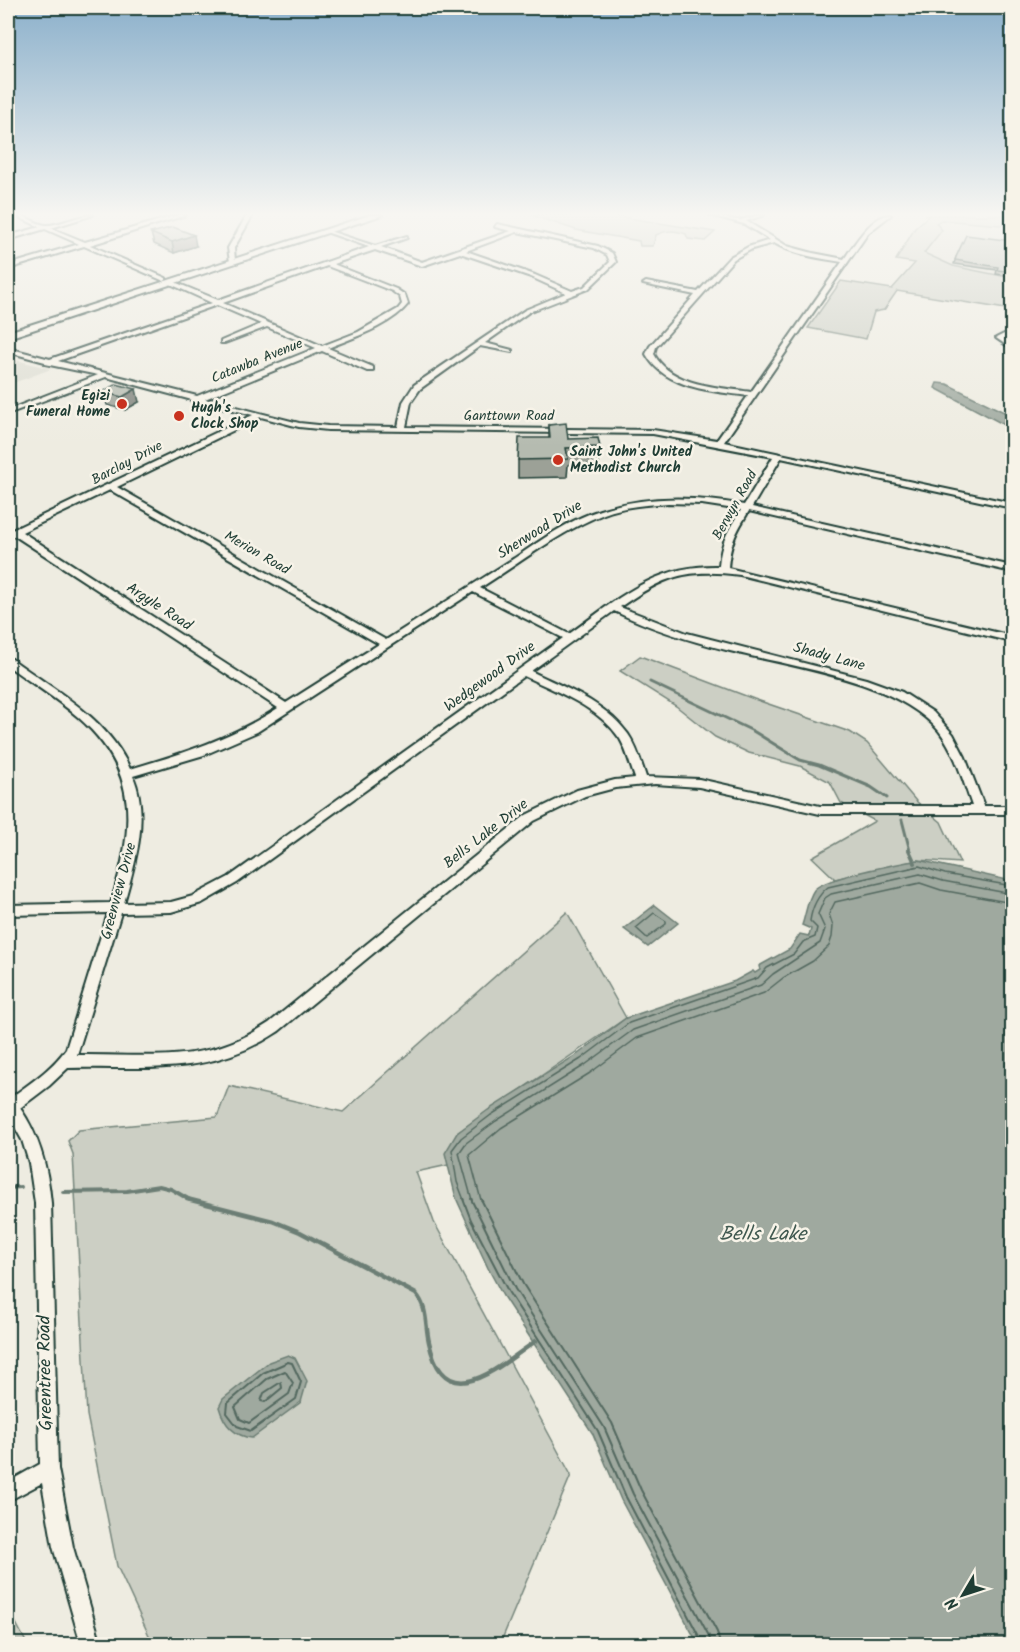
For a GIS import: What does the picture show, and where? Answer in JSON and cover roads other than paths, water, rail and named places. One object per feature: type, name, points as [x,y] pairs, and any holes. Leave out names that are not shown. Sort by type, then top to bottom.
[{"type":"highway","points":[[8,330],[129,292]]},
{"type":"highway","points":[[8,336],[133,292]]},
{"type":"street","points":[[193,292],[370,369]]},
{"type":"street","points":[[48,362],[247,292]]},
{"type":"street","name":"Catawba Avenue","points":[[195,400],[367,330],[400,310],[405,304],[403,296],[397,292]]},
{"type":"street","points":[[568,292],[573,294]]},
{"type":"street","points":[[402,428],[406,402],[413,392],[530,309],[577,292]]},
{"type":"street","points":[[690,292],[700,294]]},
{"type":"street","points":[[719,443],[824,292]]},
{"type":"street","points":[[700,294],[653,346],[650,354],[652,361],[661,371],[682,381],[753,395]]},
{"type":"street","points":[[223,342],[268,324]]},
{"type":"street","points":[[1012,337],[999,338],[1012,347]]},
{"type":"street","points":[[479,344],[510,351]]},
{"type":"street","name":"Ganttown Road","points":[[8,351],[258,416],[321,427],[636,430],[719,443],[1012,505]]},
{"type":"street","points":[[8,412],[103,376]]},
{"type":"street","name":"Barclay Drive","points":[[11,534],[112,488],[172,455],[258,416]]},
{"type":"street","name":"Berwyn Road","points":[[723,570],[726,543],[778,456]]},
{"type":"street","name":"Merion Road","points":[[112,488],[386,644]]},
{"type":"street","name":"Sherwood Drive","points":[[127,774],[233,740],[570,527],[605,510],[639,502],[677,499],[715,502],[1012,568]]},
{"type":"street","name":"Argyle Road","points":[[11,534],[286,708]]},
{"type":"street","name":"Wedgewood Drive","points":[[8,910],[171,907],[197,900],[221,888],[613,607],[651,581],[664,575],[691,570],[723,570],[1012,639]]},
{"type":"street","points":[[474,589],[570,638]]},
{"type":"street","name":"Shady Lane","points":[[613,607],[631,617],[665,628],[858,680],[907,699],[928,713],[944,729],[980,810]]},
{"type":"street","name":"Greenview Drive","points":[[8,661],[95,727],[113,748],[127,774],[134,807],[133,845],[72,1051],[65,1062],[9,1105]]},
{"type":"street","points":[[524,672],[590,708],[611,723],[628,745],[641,780]]},
{"type":"street","name":"Bells Lake Drive","points":[[65,1062],[183,1060],[222,1053],[255,1040],[274,1028],[530,818],[581,793],[641,780],[699,783],[820,810],[1012,810]]},
{"type":"street","name":"Greentree Road","points":[[9,1105],[32,1141],[41,1181],[49,1469],[63,1547],[91,1644]]},
{"type":"street","points":[[8,1492],[49,1469]]},
{"type":"water","points":[[937,383],[947,384],[1012,416],[1012,429],[935,388]]},
{"type":"water","name":"Bells Lake","points":[[918,860],[1012,881],[1012,1092],[1010,1104],[1012,1112],[1012,1644],[698,1644],[621,1500],[593,1434],[503,1296],[488,1268],[456,1198],[445,1153],[457,1133],[488,1110],[578,1054],[626,1018],[735,981],[753,971],[755,973],[760,970],[759,966],[790,949],[800,934],[809,936],[811,929],[802,925],[812,894],[821,885],[863,872]]},
{"type":"water","points":[[655,905],[678,923],[648,947],[624,929]]},
{"type":"water","points":[[288,1355],[295,1358],[307,1381],[301,1402],[252,1438],[235,1432],[221,1413],[219,1407],[223,1399],[269,1362]]},
{"type":"waterway","points":[[650,682],[753,731],[800,760],[819,765],[871,787],[887,798]]},
{"type":"waterway","points":[[902,820],[910,851]]},
{"type":"waterway","points":[[909,850],[915,863]]},
{"type":"waterway","points":[[63,1192],[127,1191],[159,1186],[171,1189],[189,1200]]},
{"type":"waterway","points":[[8,1188],[21,1187]]},
{"type":"waterway","points":[[189,1200],[273,1221],[300,1232],[416,1294],[423,1305],[429,1342],[437,1365],[447,1377],[460,1382],[475,1379],[490,1372],[536,1341]]},
{"type":"place","name":"Egizi Funeral Home","points":[[122,404]]},
{"type":"place","name":"Hugh's Clock Shop","points":[[179,416]]},
{"type":"place","name":"Saint John's United Methodist Church","points":[[558,460]]}]
